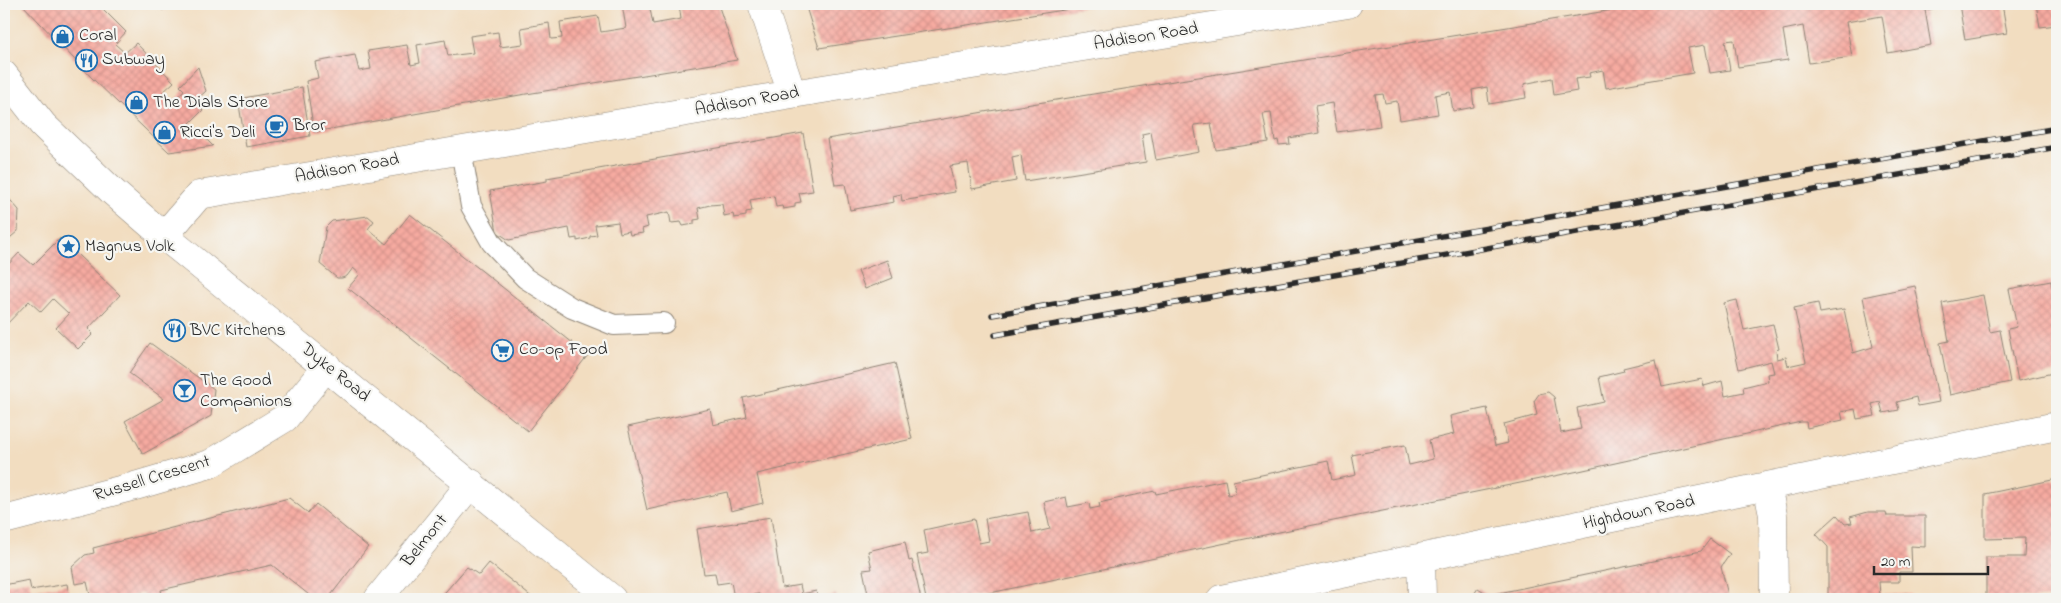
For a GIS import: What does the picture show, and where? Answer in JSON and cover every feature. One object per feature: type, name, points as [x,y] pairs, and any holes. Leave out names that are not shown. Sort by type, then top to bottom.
[{"type":"street","points":[[762,4],[792,94]]},
{"type":"street","name":"Addison Road","points":[[164,236],[199,195],[792,94],[1348,4]]},
{"type":"street","name":"Dyke Road","points":[[4,76],[43,125],[113,192],[164,236],[327,366],[612,599]]},
{"type":"street","name":"Russell Crescent","points":[[4,520],[135,486],[210,464],[286,418],[327,366]]},
{"type":"street","name":"Highdown Road","points":[[1221,599],[2057,426]]},
{"type":"street","name":"Belmont","points":[[378,599],[471,483]]},
{"type":"street","points":[[1767,486],[1772,515],[1774,599]]},
{"type":"street","points":[[1421,558],[1422,599]]},
{"type":"lane","points":[[461,150],[471,206],[492,243],[525,278],[572,308],[614,325],[664,323]]},
{"type":"building","points":[[22,4],[98,4],[126,32],[115,44],[125,53],[136,43],[174,82],[163,92],[173,102],[184,90],[180,86],[198,67],[206,91],[195,101],[203,110],[190,123],[213,146],[169,152],[92,78]]},
{"type":"building","points":[[161,4],[185,4],[162,10]]},
{"type":"building","points":[[622,4],[649,4],[653,24],[681,19],[679,4],[718,4],[737,60],[520,95],[314,132],[306,81],[318,78],[315,62],[355,55],[359,71],[371,69],[368,51],[407,45],[411,65],[420,63],[417,45],[445,40],[448,56],[473,53],[470,36],[498,32],[500,47],[523,44],[521,28],[549,23],[551,39],[562,38],[560,22],[598,16],[601,32],[626,28]]},
{"type":"building","points":[[805,4],[1096,4],[1096,5],[819,48]]},
{"type":"building","points":[[1650,4],[1955,5],[1925,10],[1931,45],[1888,53],[1882,16],[1846,22],[1852,57],[1809,63],[1803,26],[1783,30],[1788,60],[1738,67],[1734,40],[1725,41],[1730,70],[1710,73],[1705,45],[1688,48],[1693,73],[1606,88],[1603,70],[1589,73],[1590,77],[1575,79],[1577,91],[1554,95],[1552,78],[1524,84],[1526,98],[1489,104],[1487,87],[1472,90],[1474,107],[1453,111],[1450,92],[1435,95],[1438,114],[1400,120],[1397,101],[1385,103],[1383,94],[1375,95],[1380,126],[1337,132],[1332,103],[1315,106],[1319,133],[1289,138],[1290,144],[1279,145],[1278,140],[1275,141],[1271,113],[1263,114],[1268,142],[1216,150],[1211,123],[1194,125],[1199,152],[1156,160],[1151,132],[1142,134],[1146,162],[1025,181],[1021,155],[1012,157],[1016,181],[972,189],[968,163],[950,166],[955,192],[902,201],[901,194],[893,196],[894,202],[850,210],[845,184],[835,185],[827,139]]},
{"type":"building","points":[[1959,4],[2002,4],[2007,33],[1965,40]]},
{"type":"building","points":[[2036,4],[2057,4],[2057,25],[2040,27]]},
{"type":"building","points":[[302,87],[310,136],[246,147],[238,99]]},
{"type":"building","points":[[803,133],[813,191],[799,193],[801,202],[795,203],[795,207],[783,209],[782,206],[776,207],[774,196],[750,200],[752,211],[746,212],[746,216],[734,218],[733,214],[724,216],[722,204],[710,205],[698,208],[700,219],[694,220],[694,224],[683,226],[681,222],[671,223],[669,212],[646,217],[648,227],[642,229],[643,233],[630,235],[629,231],[620,233],[618,222],[595,225],[597,235],[577,241],[577,238],[571,239],[569,228],[509,240],[497,232],[490,191],[547,181],[547,178]]},
{"type":"building","points":[[4,193],[19,210],[18,231],[4,243]]},
{"type":"building","points":[[410,214],[588,355],[528,431],[348,288],[360,274],[353,268],[347,276],[337,278],[320,264],[326,227],[332,221],[368,216],[374,221],[368,229],[386,244]]},
{"type":"building","points":[[60,238],[120,295],[88,329],[93,334],[78,349],[56,328],[69,314],[53,299],[41,312],[29,301],[4,327],[4,269],[19,253],[33,265]]},
{"type":"building","points":[[887,260],[893,278],[865,289],[858,271]]},
{"type":"building","points":[[2051,281],[2057,313],[2057,372],[2018,381],[2008,329],[2017,327],[2009,289]]},
{"type":"building","points":[[1915,286],[1939,402],[1918,406],[1916,397],[1897,402],[1899,410],[1883,413],[1880,402],[1872,404],[1875,416],[1857,419],[1855,409],[1841,412],[1843,420],[1807,428],[1806,422],[1801,422],[1579,471],[990,593],[958,599],[926,599],[917,555],[928,553],[924,530],[974,519],[979,543],[989,541],[985,519],[1005,515],[1028,512],[1032,533],[1050,529],[1044,502],[1066,497],[1068,507],[1089,503],[1090,509],[1100,507],[1099,503],[1130,496],[1155,491],[1156,494],[1225,480],[1228,495],[1236,493],[1233,481],[1328,461],[1332,480],[1356,475],[1352,455],[1405,445],[1409,465],[1433,459],[1429,440],[1454,434],[1450,416],[1487,408],[1495,446],[1508,443],[1504,424],[1537,415],[1534,401],[1539,394],[1548,392],[1554,397],[1561,433],[1581,429],[1577,408],[1604,402],[1599,377],[1624,371],[1623,368],[1656,360],[1662,387],[1702,379],[1704,386],[1722,381],[1725,396],[1744,392],[1743,387],[1768,381],[1767,374],[1774,373],[1771,361],[1739,369],[1724,303],[1737,300],[1744,330],[1773,324],[1779,349],[1776,350],[1777,359],[1786,357],[1788,366],[1806,362],[1794,308],[1818,303],[1820,313],[1844,309],[1853,353],[1873,347],[1863,297]]},
{"type":"building","points":[[1983,295],[1990,332],[2000,330],[2010,382],[1950,395],[1940,343],[1949,341],[1942,303]]},
{"type":"building","points":[[150,343],[214,389],[211,416],[143,454],[125,421],[164,399],[129,373]]},
{"type":"building","points":[[895,363],[912,439],[757,474],[763,503],[731,511],[727,492],[647,510],[628,427],[710,409],[713,425],[747,417],[743,398]]},
{"type":"building","points":[[2057,479],[2057,599],[1986,598],[1986,557],[2024,557],[2025,538],[1985,539],[1985,494]]},
{"type":"building","points":[[289,498],[308,513],[316,504],[368,547],[328,599],[314,599],[272,565],[161,590],[163,599],[145,599],[143,593],[122,599],[72,599],[90,595],[87,582],[75,584],[72,567],[85,555],[94,553],[93,548]]},
{"type":"building","points":[[1868,512],[1886,512],[1887,516],[1925,516],[1925,547],[1911,546],[1912,572],[1899,572],[1899,582],[1879,582],[1880,595],[1911,594],[1911,599],[1828,599],[1828,547],[1816,534],[1837,515],[1845,524],[1852,523],[1850,517]]},
{"type":"building","points":[[771,517],[782,588],[800,585],[802,594],[816,591],[818,599],[760,599],[759,594],[734,598],[731,582],[717,584],[715,573],[704,574],[697,529]]},
{"type":"building","points":[[1710,539],[1730,554],[1721,567],[1729,599],[1471,599],[1478,588],[1489,595],[1701,551]]},
{"type":"building","points":[[905,542],[909,561],[912,560],[921,599],[869,599],[863,570],[872,569],[868,551]]},
{"type":"building","points":[[489,563],[534,599],[439,599],[467,567],[479,575]]},
{"type":"building","points":[[29,580],[31,590],[67,584],[70,599],[4,599],[4,585]]},
{"type":"building","points":[[836,594],[837,599],[818,599]]},
{"type":"railway","points":[[992,315],[2057,128]]},
{"type":"railway","points":[[995,335],[2057,147]]},
{"type":"place","name":"Coral","points":[[63,36]]},
{"type":"place","name":"Subway","points":[[86,60]]},
{"type":"place","name":"The Dials Store","points":[[137,103]]},
{"type":"place","name":"Bror","points":[[277,126]]},
{"type":"place","name":"Ricci's Deli","points":[[164,133]]},
{"type":"place","name":"Magnus Volk","points":[[69,247]]},
{"type":"place","name":"BVC Kitchens","points":[[174,331]]},
{"type":"place","name":"Co-op Food","points":[[503,350]]},
{"type":"place","name":"The Good Companions","points":[[184,391]]}]
